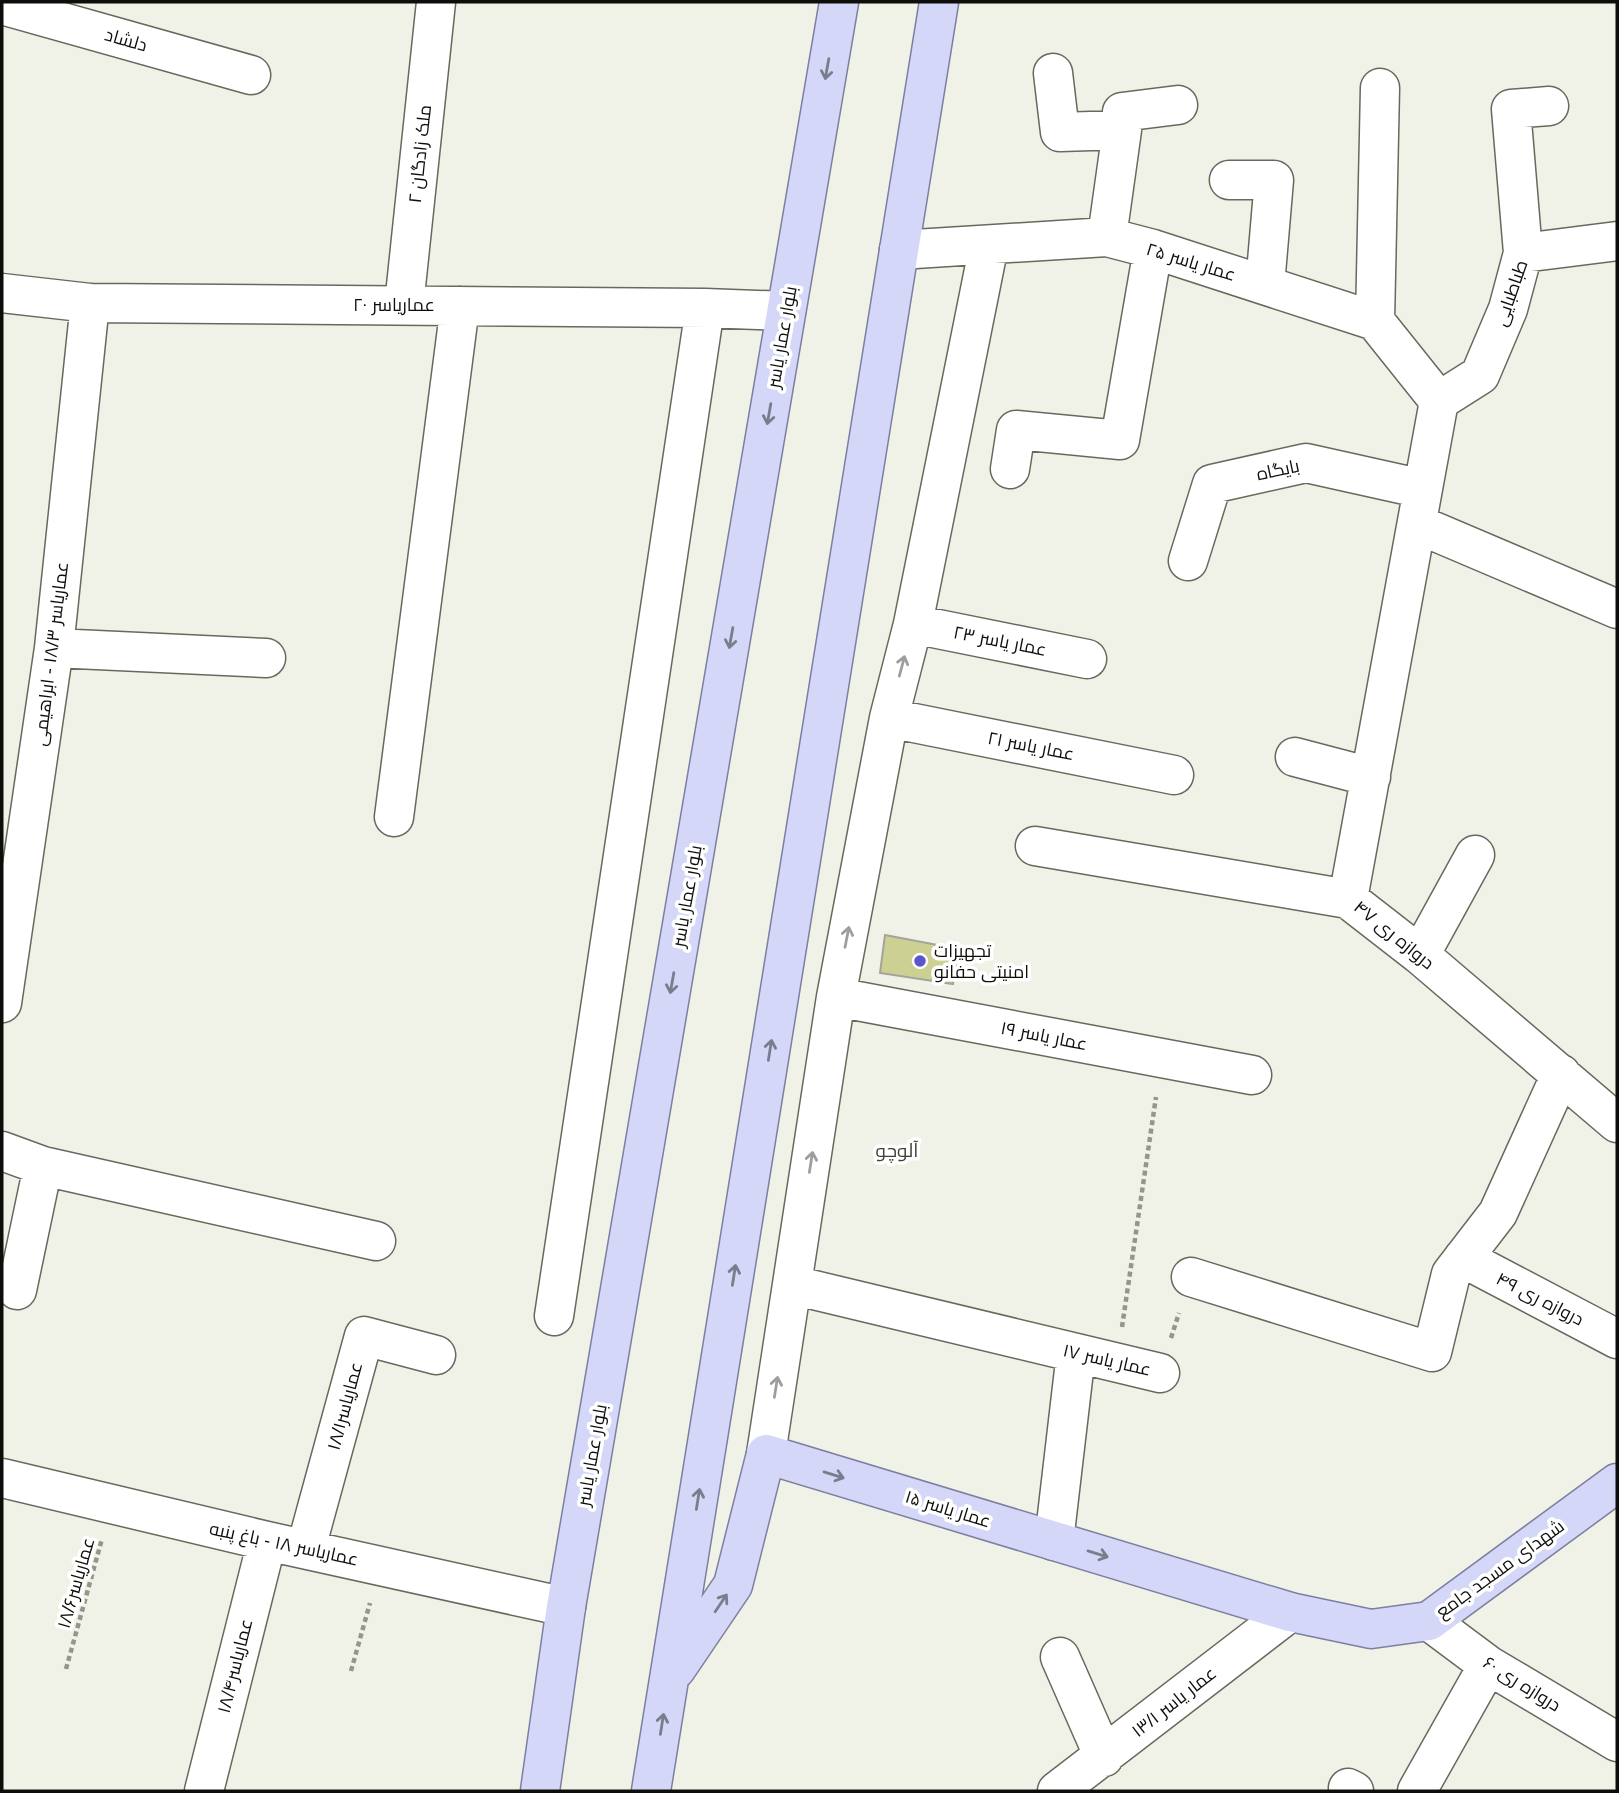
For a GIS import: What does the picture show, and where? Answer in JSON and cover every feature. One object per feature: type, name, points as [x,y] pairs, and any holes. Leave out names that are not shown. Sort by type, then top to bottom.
[{"type":"main road","name":"بلوار عمار یاسر","points":[[540,1791],[566,1607],[839,2]]},
{"type":"main road","points":[[651,1791],[939,2]]},
{"type":"main road","points":[[669,1679],[733,1585],[766,1454]]},
{"type":"main road","name":"عمار یاسر ۱۵","points":[[766,1454],[1290,1612],[1371,1629]]},
{"type":"main road","name":"شهدای مسجد جامع","points":[[1371,1629],[1429,1621],[1617,1483]]},
{"type":"street","name":"۲ ملک زادگان","points":[[404,305],[436,2]]},
{"type":"street","name":"دلشاد","points":[[2,5],[251,75]]},
{"type":"street","points":[[1053,73],[1060,132],[1122,130]]},
{"type":"street","points":[[1348,899],[1439,401],[1375,321],[1380,88]]},
{"type":"street","points":[[1107,237],[1122,130],[1122,112],[1178,105]]},
{"type":"street","points":[[1523,253],[1511,109],[1549,106]]},
{"type":"street","points":[[1229,180],[1274,180],[1265,285]]},
{"type":"street","name":"عمار یاسر ۲۵","points":[[900,250],[1107,237],[1153,249],[1375,321]]},
{"type":"street","name":"طباطبایی","points":[[1439,401],[1479,375],[1507,309],[1523,253],[1617,241]]},
{"type":"street","points":[[766,1454],[836,997],[889,718],[913,624],[989,245]]},
{"type":"street","points":[[1010,469],[1016,430],[1120,440],[1153,249]]},
{"type":"street","name":"عماریاسر ۲۰","points":[[2,293],[90,303],[786,312]]},
{"type":"street","name":"عماریاسر ۱۸/۳ - ابراهیمی","points":[[2,1003],[54,648],[90,303]]},
{"type":"street","points":[[394,817],[460,306]]},
{"type":"street","points":[[554,1316],[705,309]]},
{"type":"street","name":"بایگاه","points":[[1188,561],[1212,484],[1306,463],[1420,506]]},
{"type":"street","points":[[1420,506],[1617,609]]},
{"type":"street","name":"عمار یاسر ۲۳","points":[[913,624],[1087,659]]},
{"type":"street","points":[[54,648],[267,658]]},
{"type":"street","name":"عمار یاسر ۲۱","points":[[889,718],[1174,775]]},
{"type":"street","points":[[1295,757],[1371,776]]},
{"type":"street","name":"دروازه ری ۴۷","points":[[1035,845],[1348,899],[1420,956],[1617,1123]]},
{"type":"street","points":[[1420,956],[1475,855]]},
{"type":"street","name":"عمار یاسر ۱۹","points":[[836,997],[1252,1075]]},
{"type":"street","points":[[1191,1277],[1432,1352],[1451,1274],[1498,1213],[1561,1074]]},
{"type":"street","points":[[2,1151],[43,1166],[376,1241]]},
{"type":"street","points":[[17,1290],[43,1166]]},
{"type":"street","name":"دروازه ری ۴۹","points":[[1463,1258],[1617,1339]]},
{"type":"street","name":"عمار یاسر ۱۷","points":[[793,1285],[1160,1373]]},
{"type":"street","name":"عماریاسر۱۸/۱","points":[[306,1548],[364,1336],[436,1355]]},
{"type":"street","points":[[1054,1541],[1076,1353]]},
{"type":"street","name":"عماریاسر ۱۸ - باغ پنبه","points":[[2,1478],[267,1541],[566,1607]]},
{"type":"street","name":"عماریاسر۱۸/۴","points":[[204,1791],[267,1541]]},
{"type":"street","name":"عمار یاسر ۱۳/۱","points":[[1057,1791],[1290,1612]]},
{"type":"street","name":"دروازه ری ۶۰","points":[[1429,1621],[1488,1665],[1617,1742]]},
{"type":"street","points":[[1060,1657],[1104,1757]]},
{"type":"street","points":[[1417,1791],[1488,1665]]},
{"type":"path","points":[[1116,1362],[1162,1058]]},
{"type":"path","name":"عمار یاسر ۱۷","points":[[1160,1373],[1191,1277]]},
{"type":"path","name":"عماریاسر۱۸/۶","points":[[66,1669],[112,1505]]},
{"type":"path","points":[[351,1671],[380,1565]]},
{"type":"building","name":"تجهیزات امنیتی حفانو","points":[[885,935],[959,949],[953,984],[880,973]]},
{"type":"place","name":"تجهیزات امنیتی حفانو","points":[[920,961]]},
{"type":"district","name":"آلوچو","points":[[897,1150]]}]
